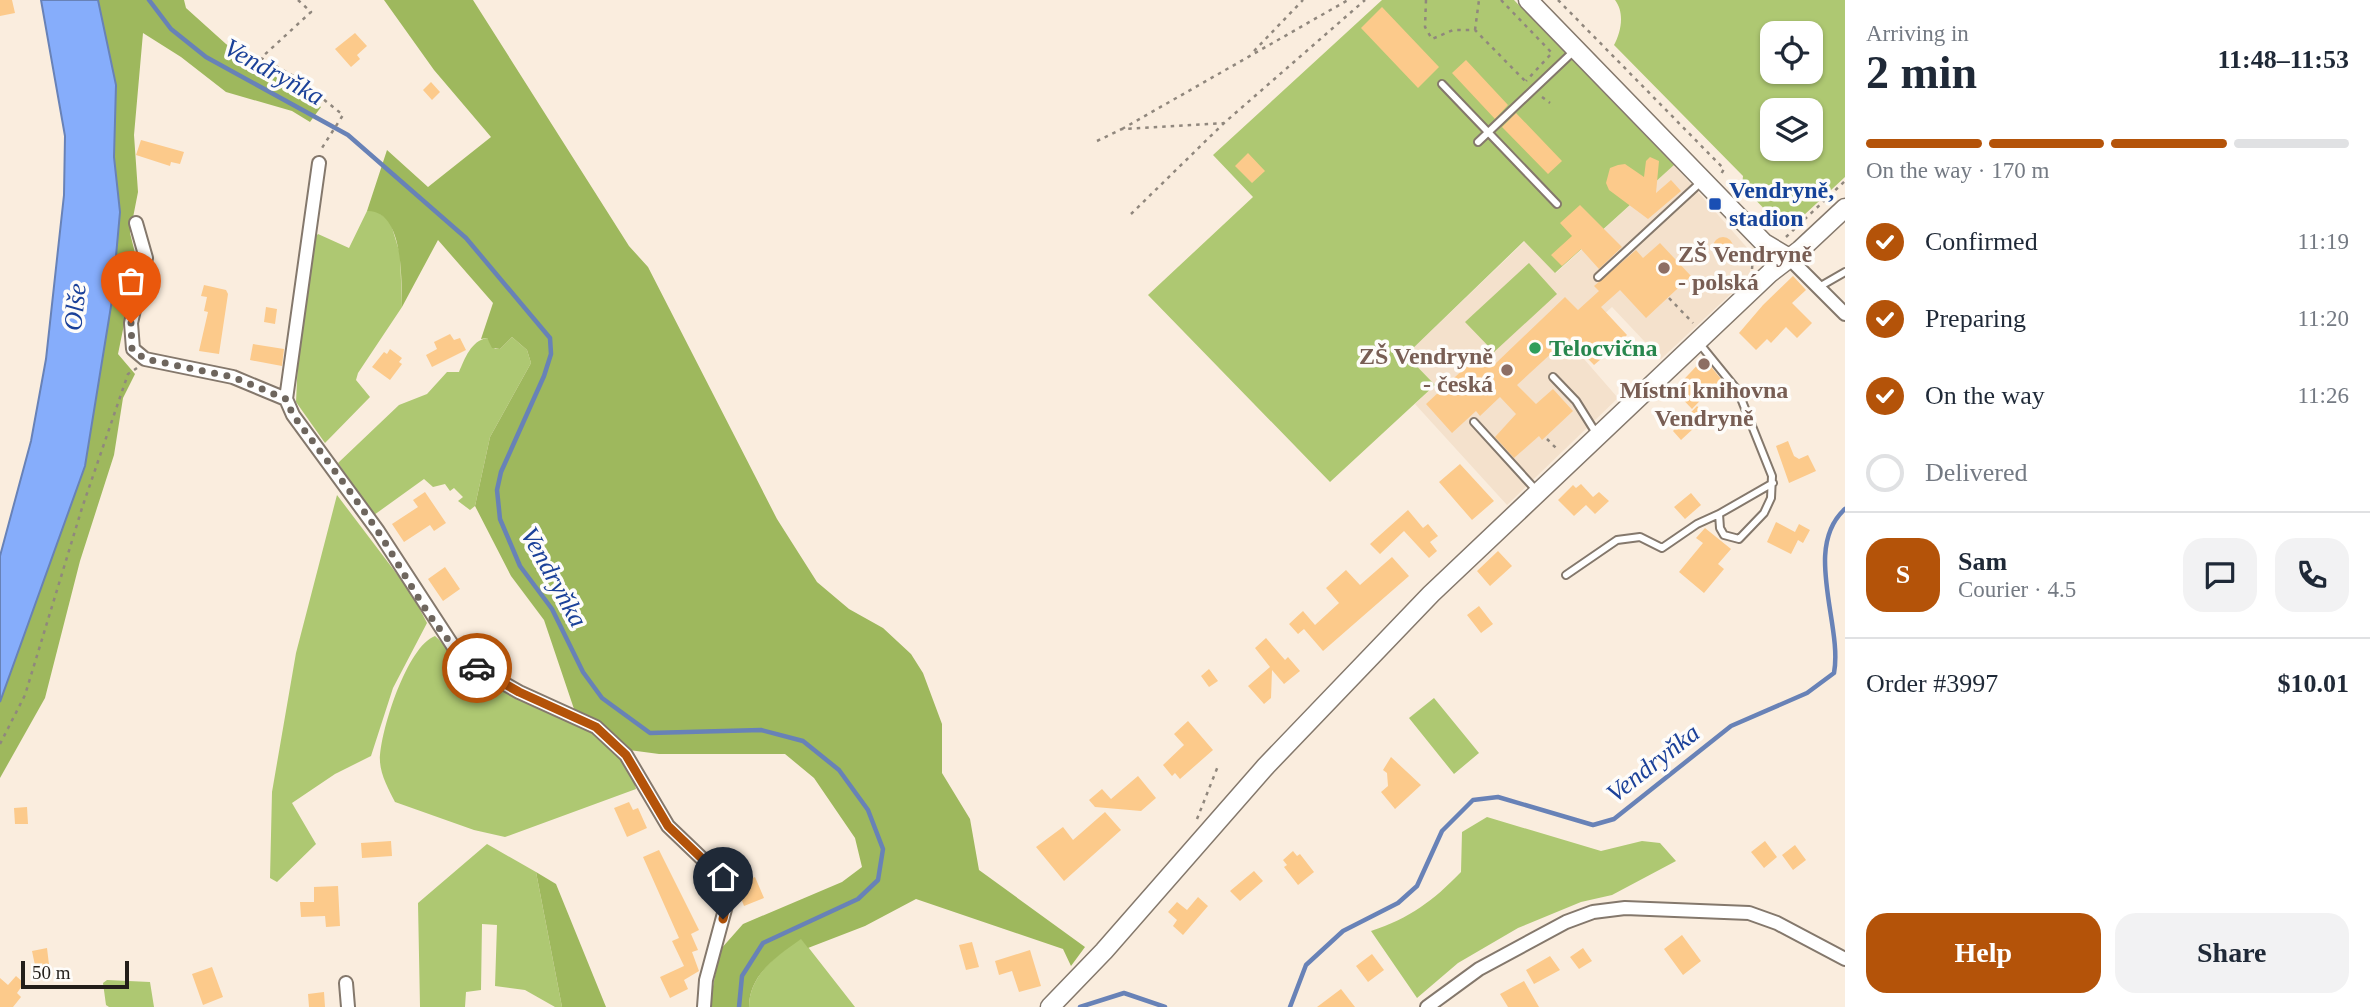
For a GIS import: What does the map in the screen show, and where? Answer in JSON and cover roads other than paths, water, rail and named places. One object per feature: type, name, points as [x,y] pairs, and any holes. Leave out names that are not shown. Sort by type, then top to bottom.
[{"type":"street","points":[[1528,0],[1764,243],[1789,258],[1845,314]]},
{"type":"street","points":[[319,163],[286,399],[293,415],[378,531],[453,646],[475,667],[519,692],[596,727],[626,755],[668,826],[715,871],[727,902],[706,980],[704,1007]]},
{"type":"street","points":[[1052,1005],[1104,951],[1266,766],[1473,551],[1598,434],[1698,335],[1845,208]]},
{"type":"street","points":[[136,223],[146,258],[131,323],[131,342],[137,354],[233,377],[286,399]]},
{"type":"street","points":[[1427,1007],[1479,970],[1566,922],[1593,912],[1625,908],[1749,913],[1777,923],[1845,959]]},
{"type":"street","points":[[346,983],[348,1007]]},
{"type":"lane","points":[[1478,142],[1577,49]]},
{"type":"lane","points":[[1442,84],[1557,204]]},
{"type":"lane","points":[[1598,277],[1706,184]]},
{"type":"lane","points":[[1819,287],[1845,272]]},
{"type":"lane","points":[[1698,335],[1738,391],[1773,483],[1764,513],[1740,539],[1724,535],[1720,528],[1719,514]]},
{"type":"lane","points":[[1553,377],[1576,401],[1598,434]]},
{"type":"lane","points":[[1474,422],[1537,492]]},
{"type":"lane","points":[[1566,575],[1609,542],[1640,537],[1662,548],[1697,524],[1773,483]]},
{"type":"water","name":"Olše","points":[[41,0],[98,0],[116,85],[114,157],[120,212],[112,300],[85,466],[0,702],[0,556],[31,441],[46,359],[64,195],[65,136]]},
{"type":"waterway","name":"Vendryňka","points":[[149,0],[171,29],[206,57],[348,135],[466,238],[550,338],[551,354],[544,376],[501,472],[497,490],[500,519],[520,566],[552,609],[583,672],[602,698],[650,733],[761,730],[803,741],[839,770],[868,810],[883,849],[878,880],[858,899],[763,943],[742,976],[739,1007]]},
{"type":"waterway","name":"Vendryňka","points":[[1290,1007],[1306,965],[1343,931],[1398,903],[1417,886],[1442,831],[1473,800],[1498,797],[1593,825],[1614,819],[1731,726],[1807,693],[1834,673],[1835,654],[1825,565],[1826,544],[1833,525],[1845,509]]},
{"type":"waterway","name":"Vendryňka","points":[[1080,1007],[1124,993],[1165,1007]]},
{"type":"place","name":"Vendryně, stadion","points":[[1715,204]]},
{"type":"place","name":"ZŠ Vendryně - polská","points":[[1664,268]]},
{"type":"place","name":"Telocvična","points":[[1535,348]]},
{"type":"place","name":"Místní knihovna Vendryně","points":[[1704,364]]},
{"type":"place","name":"ZŠ Vendryně - česká","points":[[1507,370]]}]
